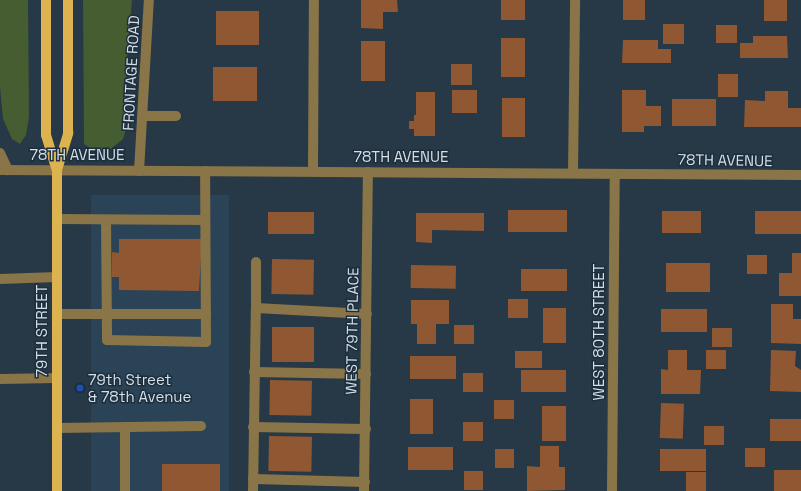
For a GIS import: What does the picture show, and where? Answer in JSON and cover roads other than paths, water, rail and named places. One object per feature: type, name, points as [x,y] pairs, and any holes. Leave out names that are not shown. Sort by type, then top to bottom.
[{"type":"main road","name":"79TH STREET","points":[[46,0],[46,135],[57,170]]},
{"type":"main road","name":"79TH STREET","points":[[57,491],[57,170],[68,133],[68,0]]},
{"type":"street","name":"FRONTAGE ROAD","points":[[139,171],[144,116],[149,0]]},
{"type":"street","points":[[313,171],[314,0]]},
{"type":"street","points":[[573,173],[575,0]]},
{"type":"street","points":[[144,116],[176,116]]},
{"type":"street","points":[[0,153],[4,170]]},
{"type":"street","name":"78TH AVENUE","points":[[4,170],[313,171],[801,176]]},
{"type":"street","points":[[106,220],[106,340],[206,342],[205,171]]},
{"type":"street","name":"WEST 79TH PLACE","points":[[364,487],[366,429],[368,172]]},
{"type":"street","name":"WEST 80TH STREET","points":[[612,491],[615,174]]},
{"type":"street","points":[[57,219],[206,220]]},
{"type":"street","points":[[252,491],[256,262]]},
{"type":"street","points":[[0,279],[56,277]]},
{"type":"street","points":[[256,308],[367,314]]},
{"type":"street","points":[[57,314],[206,314]]},
{"type":"street","points":[[254,372],[366,374]]},
{"type":"street","points":[[0,379],[57,378]]},
{"type":"street","points":[[57,428],[201,426]]},
{"type":"street","points":[[125,427],[125,491]]},
{"type":"street","points":[[253,427],[366,429]]},
{"type":"street","points":[[253,479],[364,487]]},
{"type":"place","name":"79th Street & 78th Avenue","points":[[80,388]]}]
